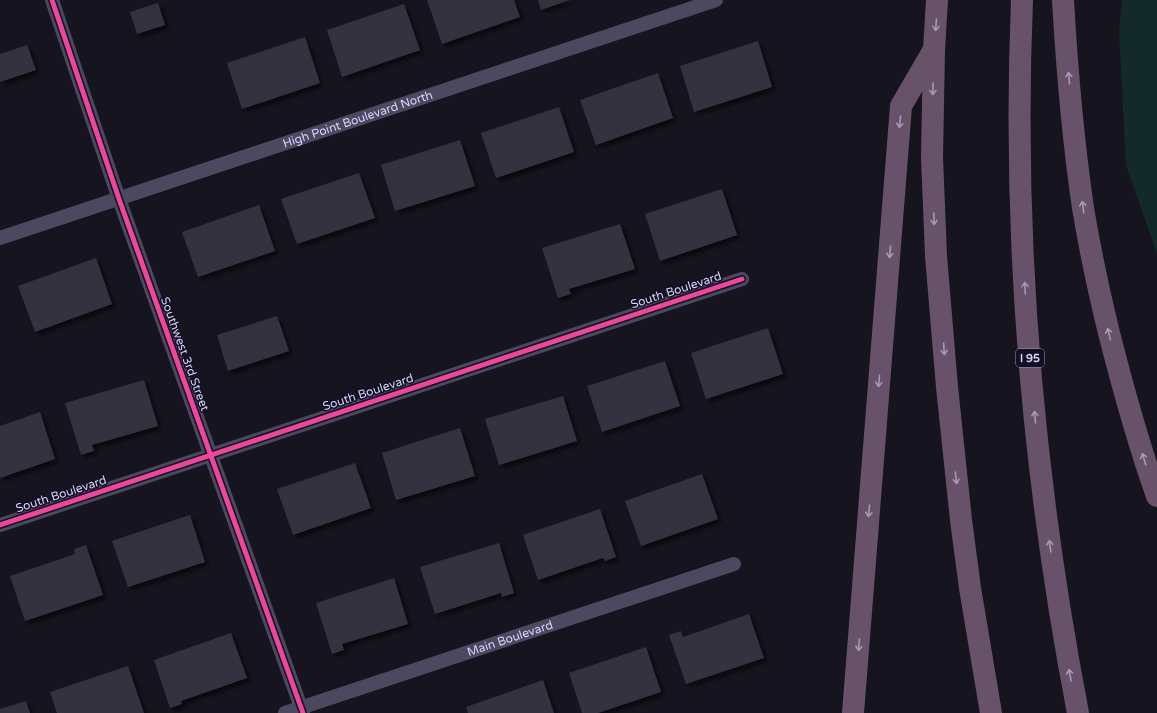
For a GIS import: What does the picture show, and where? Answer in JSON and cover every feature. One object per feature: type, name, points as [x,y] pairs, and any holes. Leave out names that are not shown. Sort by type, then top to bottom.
[{"type":"highway","points":[[937,0],[934,50],[932,157],[936,256],[947,387],[960,513],[969,581],[991,713]]},
{"type":"highway","name":"I 95","points":[[1022,0],[1020,53],[1021,179],[1023,254],[1032,389],[1047,523],[1067,656],[1078,713]]},
{"type":"highway","points":[[1063,0],[1071,108],[1092,258],[1102,305],[1122,382],[1138,439],[1157,496]]},
{"type":"highway","points":[[853,713],[901,106],[934,50]]},
{"type":"street","name":"Southwest 3rd Street","points":[[52,0],[119,199],[302,710]]},
{"type":"street","name":"High Point Boulevard North","points":[[0,238],[716,0]]},
{"type":"street","name":"South Boulevard","points":[[0,524],[742,279]]},
{"type":"street","name":"Main Boulevard","points":[[285,713],[302,710],[734,564]]},
{"type":"green space","points":[[1122,0],[1157,0],[1157,254],[1126,165],[1119,32]]},
{"type":"building","points":[[427,0],[514,0],[520,17],[442,44]]},
{"type":"building","points":[[538,0],[570,0],[541,10]]},
{"type":"building","points":[[158,3],[165,25],[137,34],[130,12]]},
{"type":"building","points":[[404,4],[420,50],[342,77],[327,30]]},
{"type":"building","points":[[305,37],[320,83],[242,109],[227,63]]},
{"type":"building","points":[[758,41],[772,87],[694,112],[680,66]]},
{"type":"building","points":[[27,45],[36,70],[0,82],[0,54]]},
{"type":"building","points":[[658,73],[673,118],[596,145],[580,100]]},
{"type":"building","points":[[559,107],[574,152],[496,178],[481,133]]},
{"type":"building","points":[[460,140],[475,186],[395,211],[381,165]]},
{"type":"building","points":[[359,173],[375,218],[297,244],[281,199]]},
{"type":"building","points":[[722,189],[737,235],[660,261],[645,214]]},
{"type":"building","points":[[259,205],[275,251],[198,277],[182,232]]},
{"type":"building","points":[[620,224],[635,269],[569,289],[571,294],[558,298],[542,248]]},
{"type":"building","points":[[96,258],[112,304],[35,332],[18,286]]},
{"type":"building","points":[[277,316],[289,351],[228,371],[217,335]]},
{"type":"building","points":[[768,328],[783,374],[706,399],[691,353]]},
{"type":"building","points":[[665,361],[680,406],[602,432],[587,386]]},
{"type":"building","points":[[144,380],[158,426],[92,445],[94,451],[81,455],[65,403]]},
{"type":"building","points":[[563,396],[577,441],[499,465],[485,419]]},
{"type":"building","points":[[40,412],[55,459],[0,478],[0,426]]},
{"type":"building","points":[[460,428],[475,476],[396,500],[382,453]]},
{"type":"building","points":[[355,463],[371,508],[293,535],[277,489]]},
{"type":"building","points":[[702,474],[718,519],[641,546],[625,501]]},
{"type":"building","points":[[600,509],[616,557],[605,561],[603,558],[538,580],[523,535]]},
{"type":"building","points":[[190,515],[205,562],[128,587],[112,541]]},
{"type":"building","points":[[499,543],[514,593],[502,597],[501,593],[435,614],[420,567]]},
{"type":"building","points":[[86,545],[103,595],[25,621],[10,576],[75,554],[74,549]]},
{"type":"building","points":[[394,578],[408,624],[342,644],[344,650],[332,654],[316,603]]},
{"type":"building","points":[[749,614],[764,658],[686,684],[669,635],[681,631],[683,637]]},
{"type":"building","points":[[231,633],[247,678],[181,701],[182,704],[170,708],[154,660]]},
{"type":"building","points":[[646,647],[661,692],[598,713],[582,713],[569,673]]},
{"type":"building","points":[[128,666],[144,713],[57,713],[50,692]]},
{"type":"building","points":[[543,680],[554,713],[468,713],[466,707]]},
{"type":"building","points":[[26,701],[30,713],[0,713],[0,709]]},
{"type":"cycle path","points":[[52,0],[119,199],[303,713]]},
{"type":"cycle path","points":[[0,525],[742,279]]}]
